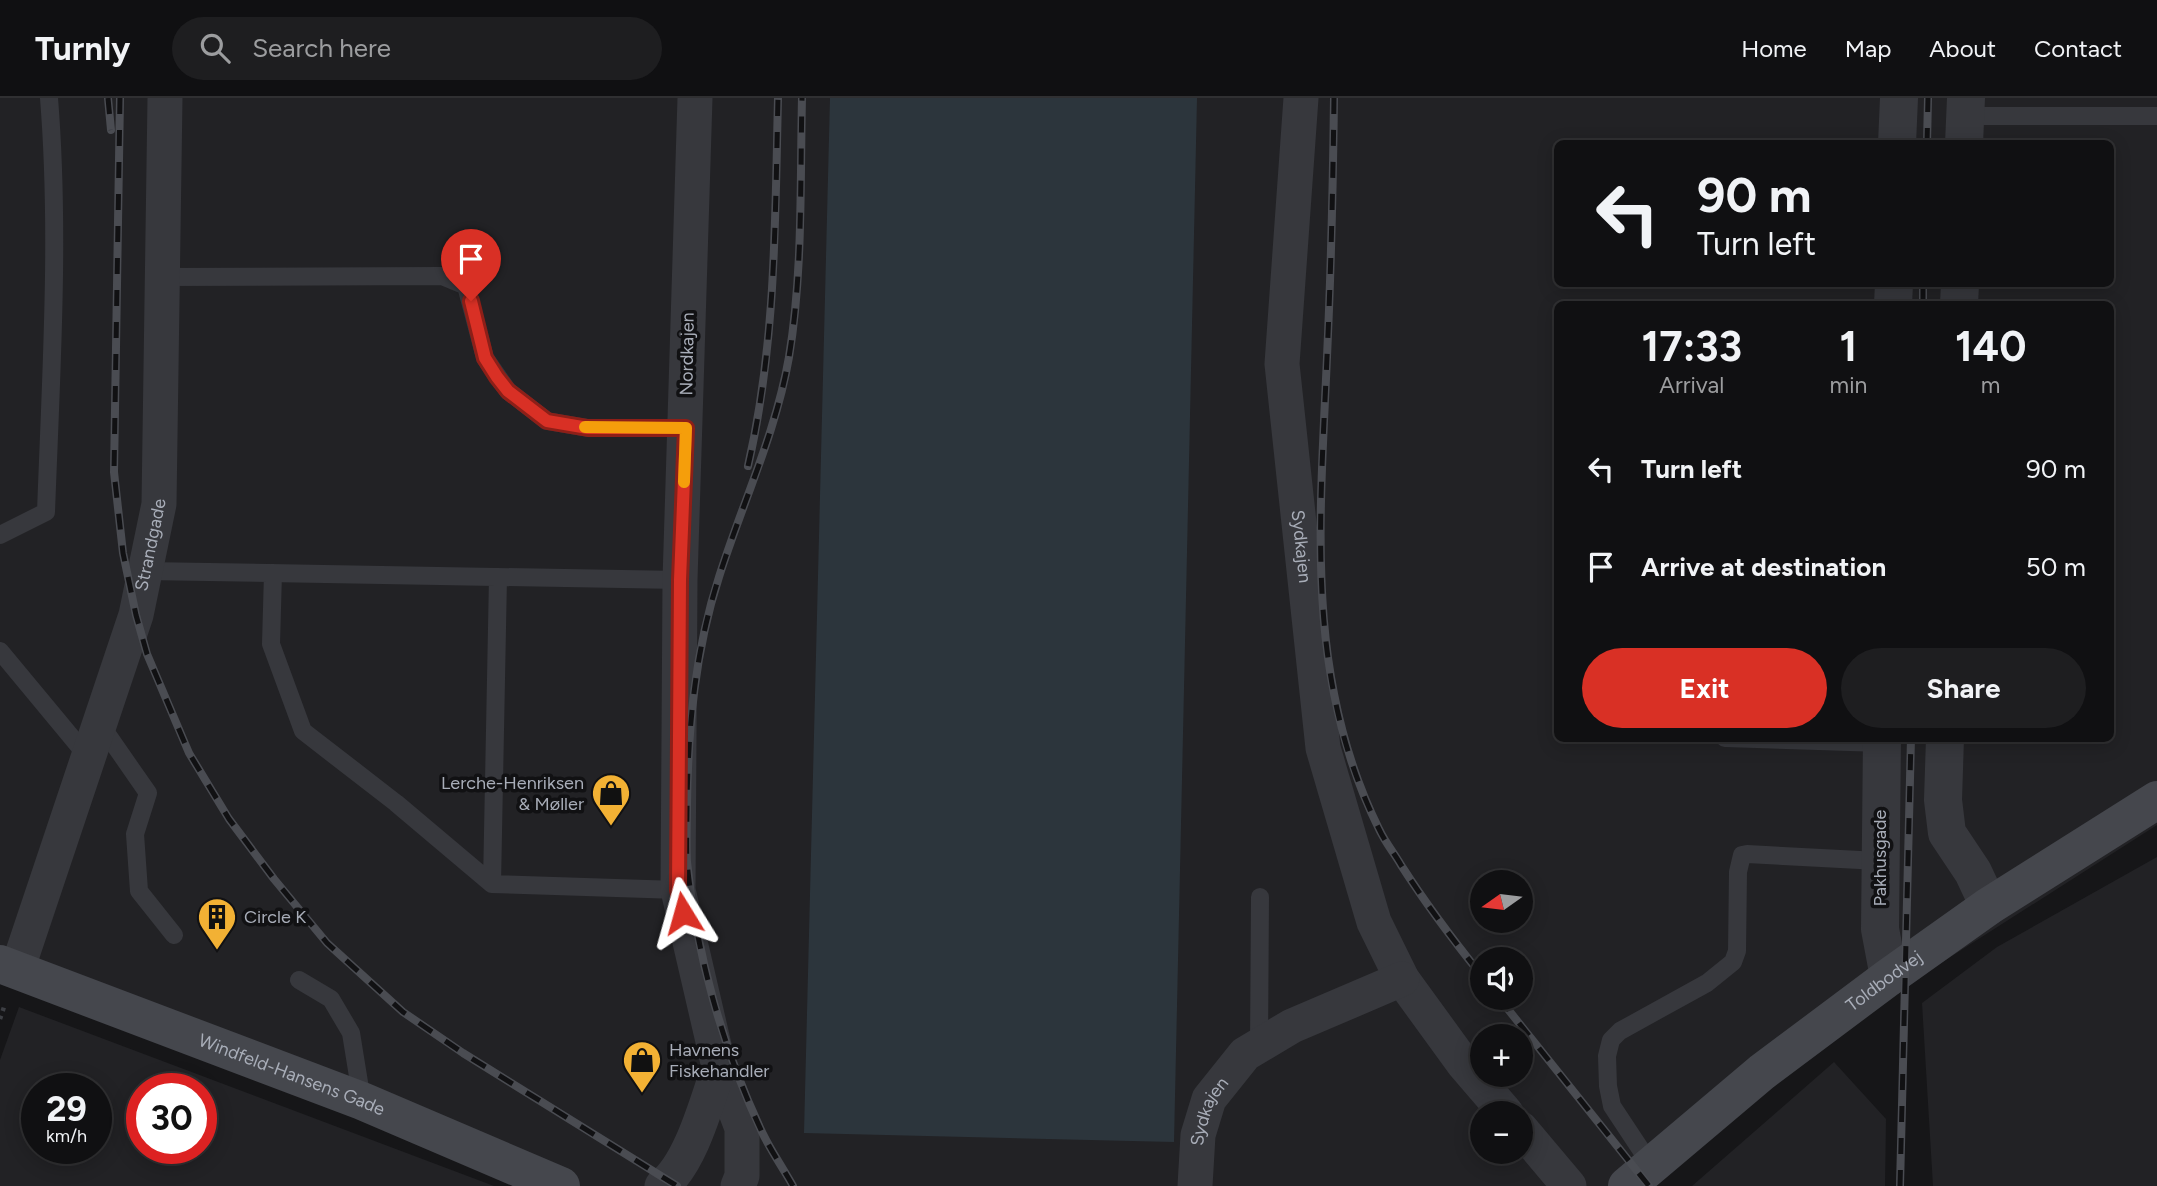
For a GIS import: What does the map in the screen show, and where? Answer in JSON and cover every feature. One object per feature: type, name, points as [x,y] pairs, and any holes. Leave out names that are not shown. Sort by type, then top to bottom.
[{"type":"main road","name":"Toldbodvej","points":[[1639,1175],[1762,1072],[1889,977],[1989,906],[2157,800]]},
{"type":"main road","name":"Windfeld-Hansens Gade","points":[[8,967],[362,1101],[552,1184]]},
{"type":"street","name":"Strandgade","points":[[8,967],[89,757],[136,615],[159,505],[165,98]]},
{"type":"street","name":"Nordkajen","points":[[695,98],[680,580],[678,890],[719,1067],[742,1128],[746,1183]]},
{"type":"street","name":"Sydkajen","points":[[1301,98],[1282,364],[1323,748],[1374,922],[1402,979],[1463,1063],[1496,1101]]},
{"type":"street","points":[[1898,140],[1899,98]]},
{"type":"street","name":"Pakhusgade","points":[[1882,742],[1880,929],[1889,977]]},
{"type":"street","points":[[1945,742],[1943,800],[1947,833],[1973,873],[1989,906]]},
{"type":"street","name":"Sydkajen","points":[[1195,1186],[1198,1135],[1209,1099],[1245,1054],[1292,1026],[1402,979]]},
{"type":"street","points":[[662,1186],[669,1180],[695,1138],[719,1067]]},
{"type":"street","points":[[1533,1143],[1569,1186]]},
{"type":"lane","points":[[0,535],[46,512],[55,251],[49,98]]},
{"type":"lane","points":[[1965,119],[2157,116]]},
{"type":"lane","points":[[163,277],[442,276],[466,286],[485,358],[497,377],[508,391],[547,421],[588,428],[686,428]]},
{"type":"lane","points":[[145,571],[680,580]]},
{"type":"lane","points":[[273,573],[271,644],[303,732],[396,803],[492,884],[678,890]]},
{"type":"lane","points":[[492,884],[498,577]]},
{"type":"lane","points":[[0,651],[89,757]]},
{"type":"lane","points":[[100,724],[148,793],[135,834],[139,891],[174,935]]},
{"type":"lane","points":[[1639,1175],[1612,1106],[1607,1056],[1611,1040],[1620,1031],[1707,983],[1733,962],[1737,951],[1738,872],[1742,856],[1747,853],[1879,861]]},
{"type":"lane","points":[[1259,1046],[1260,897]]},
{"type":"lane","points":[[299,980],[331,999],[351,1033],[362,1101]]},
{"type":"shaded area","points":[[0,98],[2157,98],[2157,825],[1805,1050],[1628,1186],[550,1186],[0,952]]},
{"type":"shaded area","points":[[830,98],[1197,98],[1174,1142],[804,1133]]},
{"type":"shaded area","points":[[2157,857],[2157,1186],[1933,1186],[1922,1003],[1997,947]]},
{"type":"shaded area","points":[[19,1007],[194,1073],[126,1073],[126,1164],[217,1164],[217,1082],[494,1186],[0,1186],[0,1060]]},
{"type":"shaded area","points":[[1834,1062],[1886,1119],[1885,1186],[1692,1186]]},
{"type":"railway","points":[[108,98],[111,130]]},
{"type":"railway","points":[[120,98],[114,472],[123,553],[136,615],[147,654],[189,753],[229,819],[274,879],[327,943],[403,1012],[463,1053],[677,1186]]},
{"type":"railway","points":[[748,466],[769,329],[775,237],[778,98]]},
{"type":"railway","points":[[793,1186],[769,1146],[748,1100],[713,1000],[691,896],[687,841],[691,719],[704,633],[719,577],[776,413],[789,357],[799,260],[802,98]]},
{"type":"railway","points":[[1334,98],[1321,538],[1322,597],[1328,656],[1338,714],[1355,772],[1379,829],[1420,894],[1470,961]]},
{"type":"railway","points":[[1927,140],[1928,98]]},
{"type":"railway","points":[[1923,287],[1923,301]]},
{"type":"railway","points":[[1900,1186],[1911,742]]},
{"type":"railway","points":[[1509,1010],[1649,1186]]},
{"type":"slow traffic","points":[[585,427],[686,428],[684,482]]},
{"type":"place","name":"Lerche-Henriksen & Møller","points":[[611,827]]},
{"type":"place","name":"Circle K","points":[[217,951]]},
{"type":"place","name":"Havnens Fiskehandler","points":[[642,1094]]},
{"type":"route","points":[[471,301],[485,358],[497,377],[508,391],[547,421],[588,428],[686,428],[680,580],[678,890],[683,913]]}]
